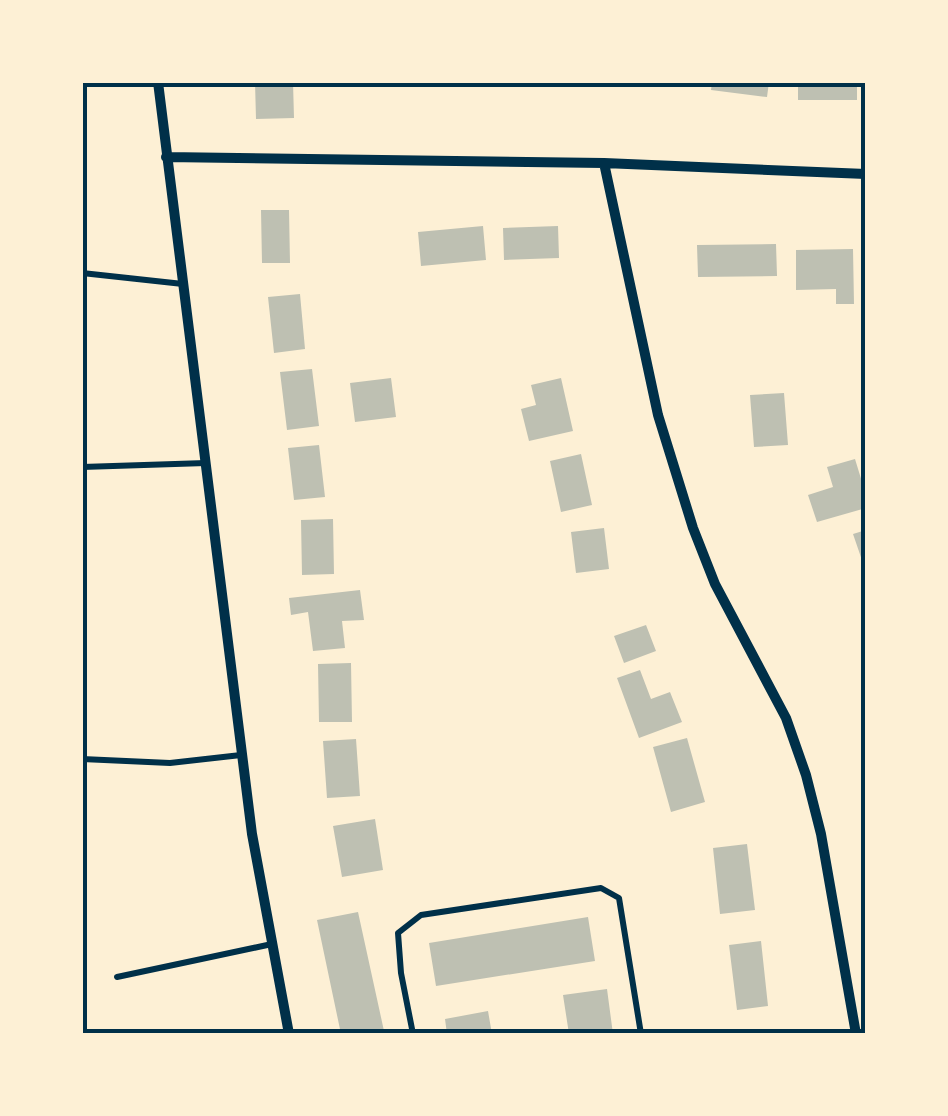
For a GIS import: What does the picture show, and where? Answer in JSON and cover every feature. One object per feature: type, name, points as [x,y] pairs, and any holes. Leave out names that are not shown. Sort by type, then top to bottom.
[{"type":"street","points":[[158,82],[242,754],[289,1034]]},
{"type":"street","points":[[166,157],[604,164],[866,174]]},
{"type":"street","points":[[604,164],[658,415],[693,528],[715,584],[786,718],[806,775],[856,1034]]},
{"type":"lane","points":[[82,273],[184,284]]},
{"type":"lane","points":[[82,467],[207,463]]},
{"type":"lane","points":[[82,759],[170,763],[242,754]]},
{"type":"lane","points":[[413,1034],[398,932],[421,915],[601,888],[620,898],[641,1034]]},
{"type":"lane","points":[[117,978],[272,944]]},
{"type":"building","points":[[255,82],[293,82],[294,118],[256,119]]},
{"type":"building","points":[[712,82],[769,82],[767,97],[711,90]]},
{"type":"building","points":[[798,82],[857,82],[857,100],[798,100]]},
{"type":"building","points":[[261,210],[289,210],[290,263],[262,263]]},
{"type":"building","points":[[483,226],[486,260],[421,266],[418,232]]},
{"type":"building","points":[[558,226],[559,258],[504,260],[503,228]]},
{"type":"building","points":[[776,244],[777,276],[698,277],[697,245]]},
{"type":"building","points":[[853,249],[854,304],[836,304],[836,289],[796,290],[796,250]]},
{"type":"building","points":[[300,294],[305,349],[274,353],[268,297]]},
{"type":"building","points":[[312,369],[319,426],[287,430],[280,372]]},
{"type":"building","points":[[391,378],[396,417],[355,422],[350,383]]},
{"type":"building","points":[[561,378],[573,431],[529,441],[521,409],[536,405],[531,385]]},
{"type":"building","points":[[784,393],[788,445],[754,447],[750,395]]},
{"type":"building","points":[[319,445],[325,497],[294,500],[288,448]]},
{"type":"building","points":[[581,454],[592,505],[561,512],[550,461]]},
{"type":"building","points":[[855,459],[866,508],[817,522],[808,495],[833,487],[827,467]]},
{"type":"building","points":[[333,519],[334,574],[302,575],[301,520]]},
{"type":"building","points":[[604,528],[609,569],[576,573],[571,532]]},
{"type":"building","points":[[866,530],[866,569],[865,569],[853,534]]},
{"type":"building","points":[[360,590],[364,620],[342,621],[345,648],[313,651],[308,612],[291,615],[289,598]]},
{"type":"building","points":[[646,625],[656,651],[624,663],[614,636]]},
{"type":"building","points":[[351,663],[352,722],[319,722],[318,664]]},
{"type":"building","points":[[640,670],[651,699],[670,692],[682,722],[639,738],[617,678]]},
{"type":"building","points":[[687,738],[705,802],[671,812],[653,747]]},
{"type":"building","points":[[356,739],[360,796],[327,798],[323,741]]},
{"type":"building","points":[[375,819],[383,870],[342,877],[333,826]]},
{"type":"building","points":[[747,844],[755,910],[720,914],[713,848]]},
{"type":"building","points":[[358,912],[384,1031],[341,1034],[317,920]]},
{"type":"building","points":[[588,917],[595,961],[436,986],[429,943]]},
{"type":"building","points":[[761,941],[768,1006],[737,1010],[729,945]]},
{"type":"building","points":[[607,989],[613,1034],[569,1034],[563,995]]},
{"type":"building","points":[[488,1011],[492,1034],[447,1034],[445,1019]]}]
